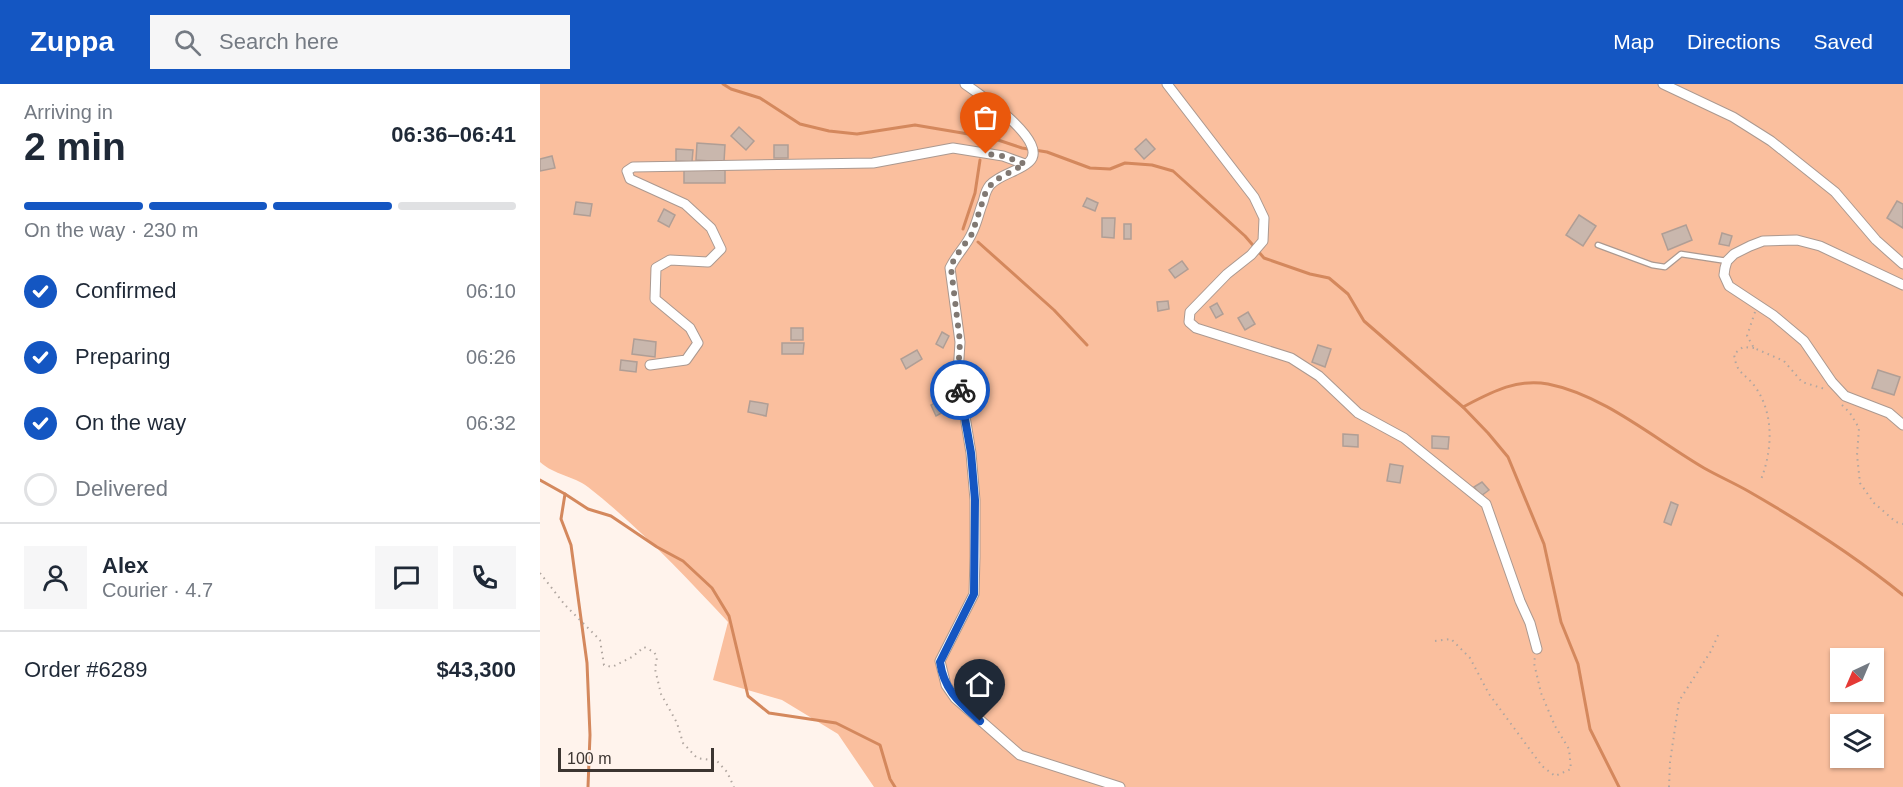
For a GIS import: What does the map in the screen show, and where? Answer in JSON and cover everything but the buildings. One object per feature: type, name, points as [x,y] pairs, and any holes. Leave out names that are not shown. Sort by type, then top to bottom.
[{"type":"street","points":[[965,84],[983,96],[1028,137],[1034,149],[1033,156],[1025,164],[994,181],[986,191],[972,234],[954,259],[951,268],[960,342],[958,374],[971,453],[975,500],[975,557],[974,594],[940,662],[942,674],[955,698],[1020,755],[1120,787]]},
{"type":"street","points":[[1167,84],[1254,197],[1264,218],[1263,241],[1190,312],[1189,322],[1196,328],[1291,358],[1319,376],[1358,412],[1404,438],[1486,504],[1537,648]]},
{"type":"street","points":[[1663,84],[1733,117],[1771,141],[1835,192],[1876,240],[1903,264]]},
{"type":"street","points":[[650,365],[686,360],[698,343],[690,328],[655,299],[656,268],[670,260],[708,262],[721,249],[711,228],[686,204],[630,179],[627,171],[633,166],[873,163],[953,148],[1003,156],[1025,164]]},
{"type":"street","points":[[1903,285],[1829,250],[1797,240],[1763,241],[1741,250],[1727,261],[1724,275],[1729,286],[1758,304],[1808,345],[1832,382],[1845,396],[1889,413],[1903,425]]},
{"type":"lane","points":[[1598,245],[1652,265],[1665,267],[1681,254],[1727,261]]},
{"type":"path","points":[[1754,348],[1747,336],[1758,304]]},
{"type":"path","points":[[1760,482],[1769,457],[1767,412],[1755,387],[1736,367],[1734,354],[1743,347],[1754,348],[1784,361],[1802,382],[1824,388],[1833,396]]},
{"type":"path","points":[[1841,405],[1850,413],[1859,428],[1857,455],[1860,483],[1874,503],[1896,522],[1903,524]]},
{"type":"path","points":[[540,573],[565,605],[600,640],[604,665],[612,667],[632,657],[644,646],[654,652],[657,657],[655,669],[661,694],[677,723],[683,743],[697,758],[717,761],[727,772],[734,787]]},
{"type":"path","points":[[1669,787],[1670,762],[1679,701],[1711,651],[1719,633]]},
{"type":"path","points":[[1435,641],[1451,639],[1470,658],[1489,694],[1542,766],[1555,776],[1571,769],[1569,749],[1555,726],[1541,693],[1534,663],[1537,648]]},
{"type":"shaded area","points":[[540,84],[1903,84],[1903,787],[874,787],[838,734],[782,700],[713,680],[728,622],[661,552],[607,502],[582,483],[540,462]]},
{"type":"waterway","points":[[723,84],[731,89],[760,98],[800,124],[829,131],[857,134],[915,125],[992,138],[1022,148],[1047,152],[1090,168],[1110,169],[1125,163],[1152,165],[1173,171],[1245,236],[1264,258],[1329,278],[1348,294],[1364,321],[1463,407],[1508,457],[1544,544],[1561,622],[1578,664],[1590,729],[1619,787]]},
{"type":"waterway","points":[[988,145],[992,138]]},
{"type":"waterway","points":[[963,229],[975,193],[980,160]]},
{"type":"waterway","points":[[978,242],[1054,310],[1087,345]]},
{"type":"waterway","points":[[1463,407],[1504,388],[1525,383],[1548,384],[1589,398],[1629,420],[1704,468],[1808,527],[1903,595]]},
{"type":"waterway","points":[[540,480],[588,509],[611,516],[657,547],[683,561],[712,588],[729,616],[748,696],[769,713],[836,723],[880,745],[890,779],[895,787]]},
{"type":"waterway","points":[[565,494],[561,519],[571,545],[587,663],[590,735],[588,787]]},
{"type":"way so far","points":[[960,390],[958,374],[960,342],[950,277],[951,268],[954,259],[972,234],[990,184],[1025,164],[1003,156],[986,154]]},
{"type":"route","points":[[960,390],[971,453],[975,500],[974,594],[940,662],[946,685],[955,698],[980,721]]}]
